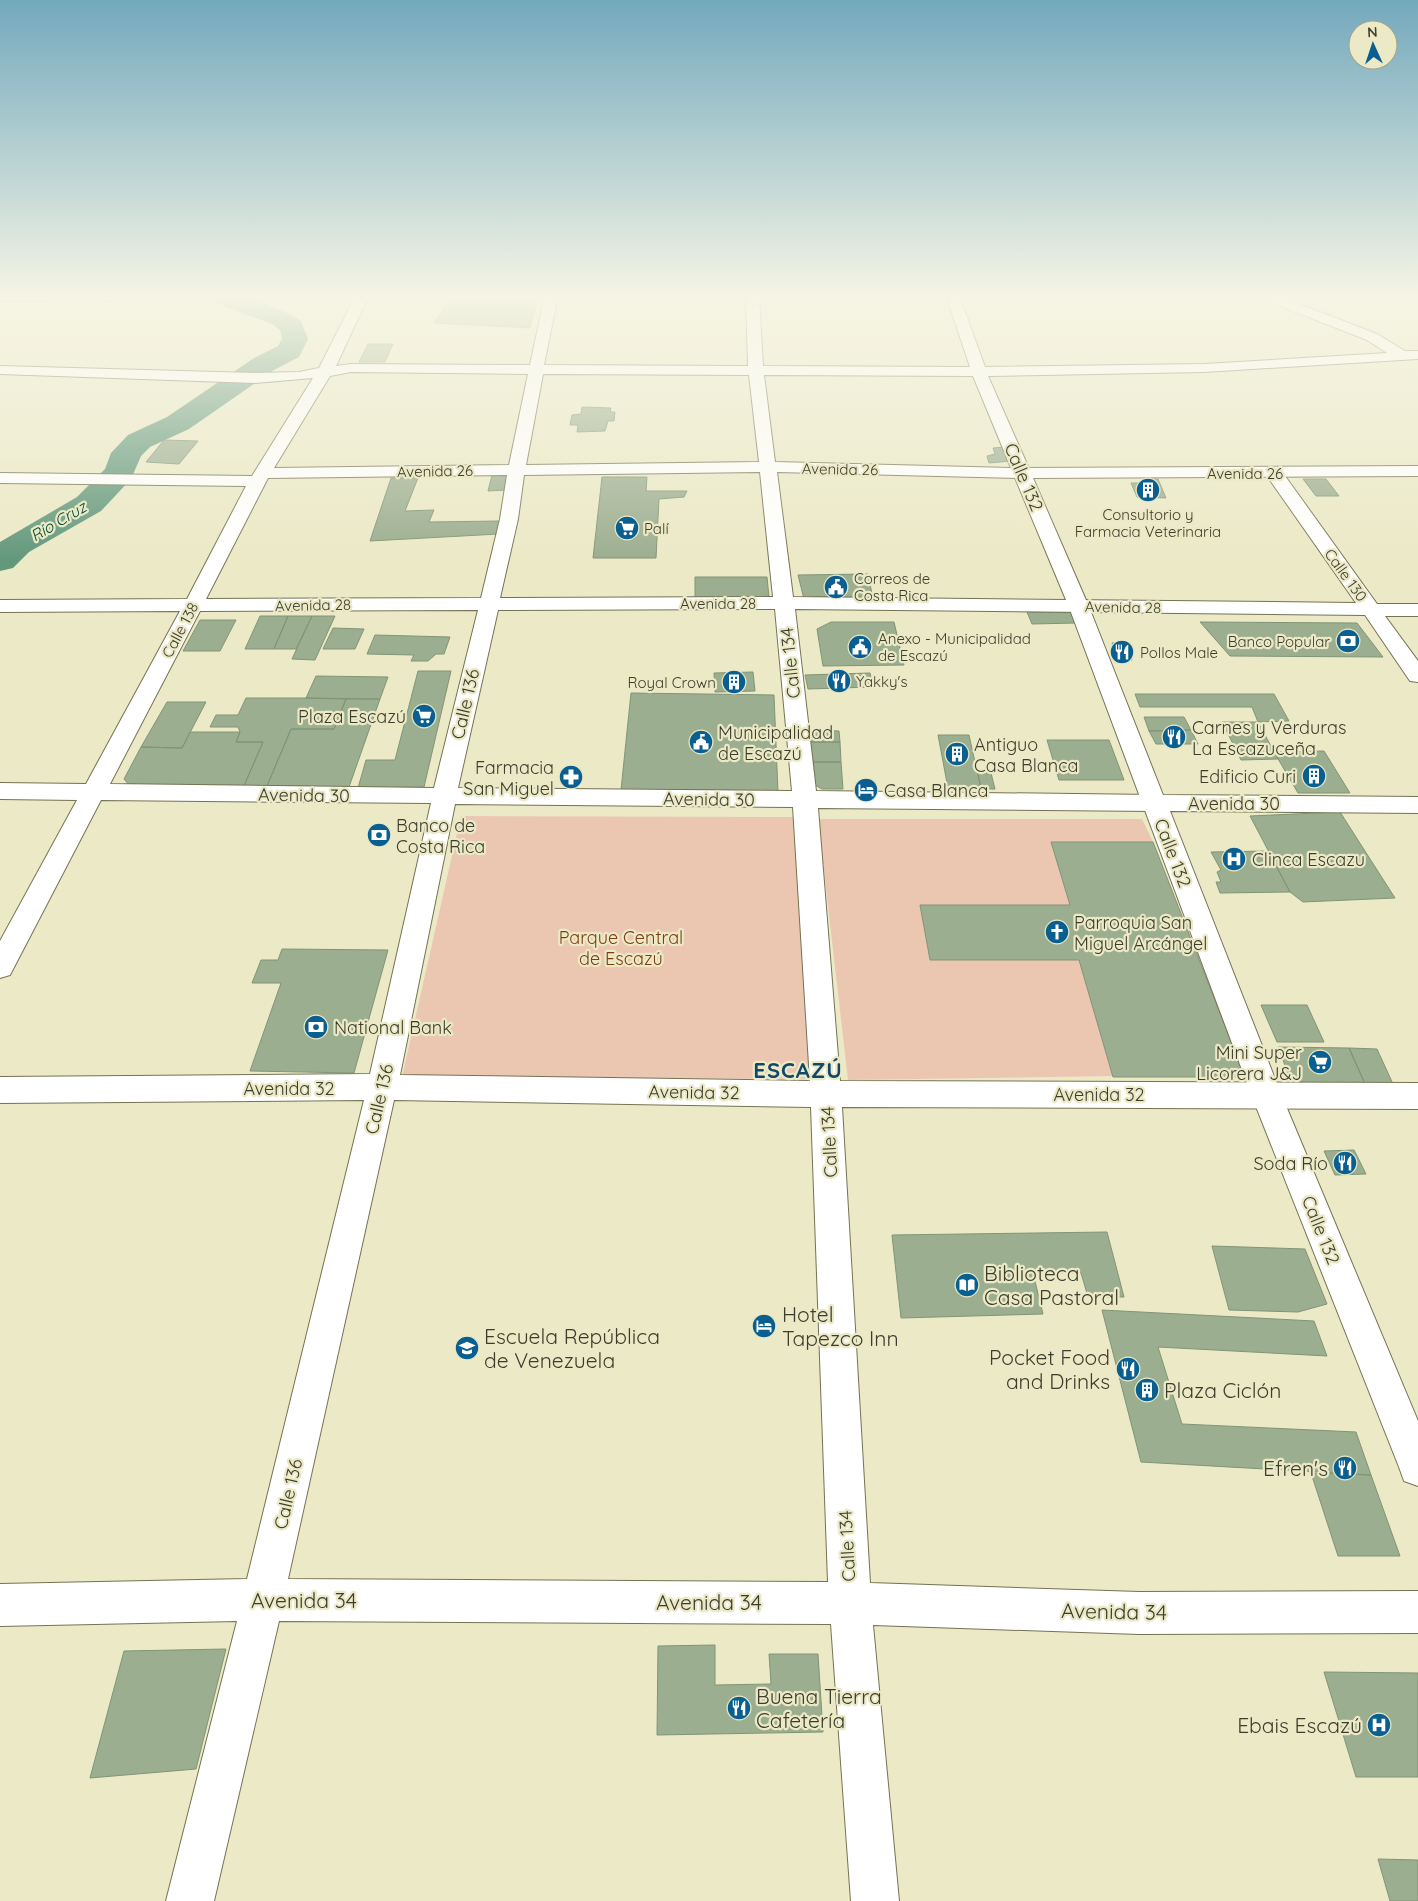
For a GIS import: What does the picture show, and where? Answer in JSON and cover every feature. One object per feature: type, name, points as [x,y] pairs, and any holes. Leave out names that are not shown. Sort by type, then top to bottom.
[{"type":"street","name":"Calle 138","points":[[0,968],[260,477],[316,384]]},
{"type":"street","name":"Calle 136","points":[[190,1901],[263,1600],[382,1087],[444,797],[509,519],[516,470],[534,384]]},
{"type":"street","name":"Calle 134","points":[[757,384],[805,799],[826,1094],[850,1602],[875,1901]]},
{"type":"street","name":"Calle 132","points":[[984,384],[1079,607],[1266,1094],[1418,1467]]},
{"type":"street","name":"Avenida 26","points":[[0,478],[126,481],[516,470],[767,467],[1022,473],[1418,471]]},
{"type":"street","name":"Calle 130","points":[[1274,473],[1418,676]]},
{"type":"street","name":"Avenida 28","points":[[9,606],[784,604],[1418,610]]},
{"type":"street","name":"Avenida 30","points":[[0,791],[444,797],[1418,805]]},
{"type":"street","name":"Avenida 32","points":[[0,1090],[382,1087],[826,1094],[1418,1096]]},
{"type":"street","name":"Avenida 34","points":[[0,1605],[263,1600],[850,1602],[1139,1613],[1418,1612]]},
{"type":"green space","name":"Parque Central de Escazú","points":[[461,816],[801,817],[820,1079],[402,1077]]},
{"type":"green space","points":[[818,819],[1142,819],[1153,842],[1052,843],[1070,905],[920,905],[930,960],[1079,960],[1113,1076],[848,1080]]},
{"type":"building","points":[[582,407],[611,408],[610,412],[615,412],[614,421],[608,421],[605,431],[577,432],[578,425],[570,425],[572,415],[581,414]]},
{"type":"building","points":[[164,440],[198,441],[179,464],[146,462]]},
{"type":"building","points":[[1005,447],[1011,461],[989,463],[987,456],[995,454],[993,448]]},
{"type":"building","points":[[492,475],[508,475],[506,490],[488,491]]},
{"type":"building","name":"Palí","points":[[602,477],[647,477],[646,491],[687,491],[684,497],[659,499],[656,558],[593,558]]},
{"type":"building","points":[[391,478],[418,478],[405,511],[434,510],[429,522],[500,521],[499,534],[370,541]]},
{"type":"building","name":"Consultorio y Farmacia Veterinaria","points":[[1147,479],[1158,479],[1166,498],[1137,497],[1131,483],[1149,483]]},
{"type":"building","points":[[1303,479],[1326,479],[1339,496],[1316,496]]},
{"type":"building","name":"Correos de Costa Rica","points":[[868,574],[873,599],[804,599],[798,575]]},
{"type":"building","points":[[695,577],[767,577],[769,597],[695,598]]},
{"type":"building","points":[[1027,612],[1071,612],[1076,623],[1032,624]]},
{"type":"building","points":[[260,616],[288,616],[274,649],[245,649]]},
{"type":"building","points":[[288,616],[312,616],[296,649],[274,649]]},
{"type":"building","points":[[312,616],[335,616],[315,660],[292,659]]},
{"type":"building","points":[[200,620],[236,620],[220,651],[183,651]]},
{"type":"building","name":"Anexo - Municipalidad de Escazú","points":[[831,622],[894,622],[904,665],[823,666],[817,629]]},
{"type":"building","points":[[1200,622],[1357,623],[1383,657],[1230,656]]},
{"type":"building","points":[[333,628],[364,629],[355,649],[323,649]]},
{"type":"building","points":[[375,635],[450,637],[444,654],[436,654],[428,661],[411,661],[414,655],[367,654]]},
{"type":"building","name":"Pollos Male","points":[[1112,643],[1125,643],[1132,660],[1119,660]]},
{"type":"building","name":"Plaza Escazú","points":[[418,671],[451,671],[424,787],[358,788],[366,760],[395,760]]},
{"type":"building","name":"Royal Crown","points":[[753,672],[755,691],[715,692],[714,673]]},
{"type":"building","name":"Yakky's","points":[[870,673],[873,687],[808,689],[805,675]]},
{"type":"building","points":[[316,676],[388,677],[380,699],[306,698]]},
{"type":"building","name":"Municipalidad de Escazú","points":[[631,693],[774,695],[778,792],[621,790]]},
{"type":"building","points":[[1135,694],[1274,694],[1289,721],[1258,722],[1252,707],[1140,707]]},
{"type":"building","points":[[246,698],[346,699],[334,729],[291,729],[267,786],[244,786],[263,742],[236,742],[240,732],[238,727],[210,727],[216,715],[238,715]]},
{"type":"building","points":[[346,699],[380,699],[349,787],[267,786],[291,729],[334,729]]},
{"type":"building","points":[[167,702],[206,702],[182,748],[141,747]]},
{"type":"building","points":[[1144,717],[1184,717],[1191,730],[1149,731]]},
{"type":"building","points":[[1222,722],[1258,722],[1278,759],[1241,760]]},
{"type":"building","points":[[810,730],[839,731],[840,742],[810,742]]},
{"type":"building","name":"Carnes y Verduras La Escazuceña","points":[[1191,730],[1198,744],[1156,744],[1149,731]]},
{"type":"building","points":[[190,732],[240,732],[236,742],[263,742],[244,786],[130,786],[124,779],[141,747],[182,748]]},
{"type":"building","name":"Antiguo Casa Blanca","points":[[938,735],[969,735],[981,789],[948,788]]},
{"type":"building","points":[[1047,740],[1109,740],[1124,780],[1059,780]]},
{"type":"building","points":[[810,742],[840,742],[841,762],[813,762]]},
{"type":"building","name":"Edificio Curi","points":[[1324,751],[1350,793],[1298,793],[1274,752]]},
{"type":"building","points":[[813,762],[841,762],[843,789],[822,789],[815,785]]},
{"type":"building","points":[[978,773],[991,773],[995,789],[981,789]]},
{"type":"building","points":[[1340,812],[1395,898],[1303,902],[1290,892],[1250,816]]},
{"type":"building","name":"Parroquia San Miguel Arcángel","points":[[1051,842],[1153,842],[1245,1077],[1113,1077],[1079,960],[930,960],[920,905],[1070,905]]},
{"type":"building","points":[[1268,851],[1290,892],[1220,893],[1216,882],[1221,882],[1217,872],[1221,870],[1211,852]]},
{"type":"building","name":"National Bank","points":[[282,949],[388,950],[354,1073],[250,1071],[281,983],[252,983],[261,960],[278,960]]},
{"type":"building","points":[[1261,1005],[1307,1005],[1324,1042],[1277,1042]]},
{"type":"building","name":"Mini Super Licorera J&J","points":[[1278,1047],[1349,1048],[1365,1084],[1304,1083],[1289,1076]]},
{"type":"building","points":[[1349,1048],[1377,1049],[1393,1084],[1365,1084]]},
{"type":"building","name":"Soda Río","points":[[1354,1150],[1366,1174],[1335,1175],[1324,1151]]},
{"type":"building","name":"Biblioteca Casa Pastoral","points":[[1107,1232],[1124,1297],[1088,1297],[1081,1273],[1033,1273],[1043,1314],[901,1318],[892,1235]]},
{"type":"building","points":[[1212,1246],[1305,1249],[1327,1304],[1298,1312],[1229,1310]]},
{"type":"building","name":"Plaza Ciclón","points":[[1102,1310],[1314,1321],[1327,1356],[1158,1347],[1182,1424],[1356,1432],[1371,1475],[1141,1462]]},
{"type":"building","points":[[1311,1473],[1371,1475],[1400,1556],[1338,1556]]},
{"type":"building","name":"Buena Tierra Cafetería","points":[[715,1645],[715,1685],[771,1684],[769,1654],[818,1654],[823,1732],[657,1735],[658,1646]]},
{"type":"building","points":[[226,1649],[196,1769],[90,1778],[124,1651]]},
{"type":"building","name":"Ebais Escazú","points":[[1324,1672],[1418,1673],[1418,1777],[1356,1777]]},
{"type":"building","points":[[1378,1859],[1418,1860],[1418,1901],[1390,1901]]},
{"type":"waterway","name":"Río Cruz","points":[[0,560],[17,545],[89,504],[120,472],[127,453],[139,441],[178,423],[235,384]]},
{"type":"place","name":"Consultorio y Farmacia Veterinaria","points":[[1148,490]]},
{"type":"place","name":"Palí","points":[[627,528]]},
{"type":"place","name":"Correos de Costa Rica","points":[[836,587]]},
{"type":"place","name":"Banco Popular","points":[[1348,641]]},
{"type":"place","name":"Anexo - Municipalidad de Escazú","points":[[860,647]]},
{"type":"place","name":"Pollos Male","points":[[1122,652]]},
{"type":"place","name":"Yakky's","points":[[839,681]]},
{"type":"place","name":"Royal Crown","points":[[734,682]]},
{"type":"place","name":"Plaza Escazú","points":[[424,716]]},
{"type":"place","name":"Carnes y Verduras La Escazuceña","points":[[1174,737]]},
{"type":"place","name":"Municipalidad de Escazú","points":[[701,742]]},
{"type":"place","name":"Antiguo Casa Blanca","points":[[957,754]]},
{"type":"place","name":"Edificio Curi","points":[[1314,776]]},
{"type":"place","name":"Farmacia San Miguel","points":[[571,777]]},
{"type":"place","name":"Casa Blanca","points":[[866,790]]},
{"type":"place","name":"Banco de Costa Rica","points":[[379,835]]},
{"type":"place","name":"Clinca Escazu","points":[[1234,859]]},
{"type":"place","name":"Parroquia San Miguel Arcángel","points":[[1057,932]]},
{"type":"place","name":"National Bank","points":[[316,1027]]},
{"type":"place","name":"Mini Super Licorera J&J","points":[[1320,1062]]},
{"type":"place","name":"Soda Río","points":[[1345,1163]]},
{"type":"place","name":"Biblioteca Casa Pastoral","points":[[967,1285]]},
{"type":"place","name":"Hotel Tapezco Inn","points":[[764,1326]]},
{"type":"place","name":"Escuela República de Venezuela","points":[[467,1348]]},
{"type":"place","name":"Pocket Food and Drinks","points":[[1128,1369]]},
{"type":"place","name":"Plaza Ciclón","points":[[1147,1390]]},
{"type":"place","name":"Efren's","points":[[1345,1468]]},
{"type":"place","name":"Buena Tierra Cafetería","points":[[739,1708]]},
{"type":"place","name":"Ebais Escazú","points":[[1379,1725]]},
{"type":"district","name":"ESCAZÚ","points":[[798,1070]]}]
